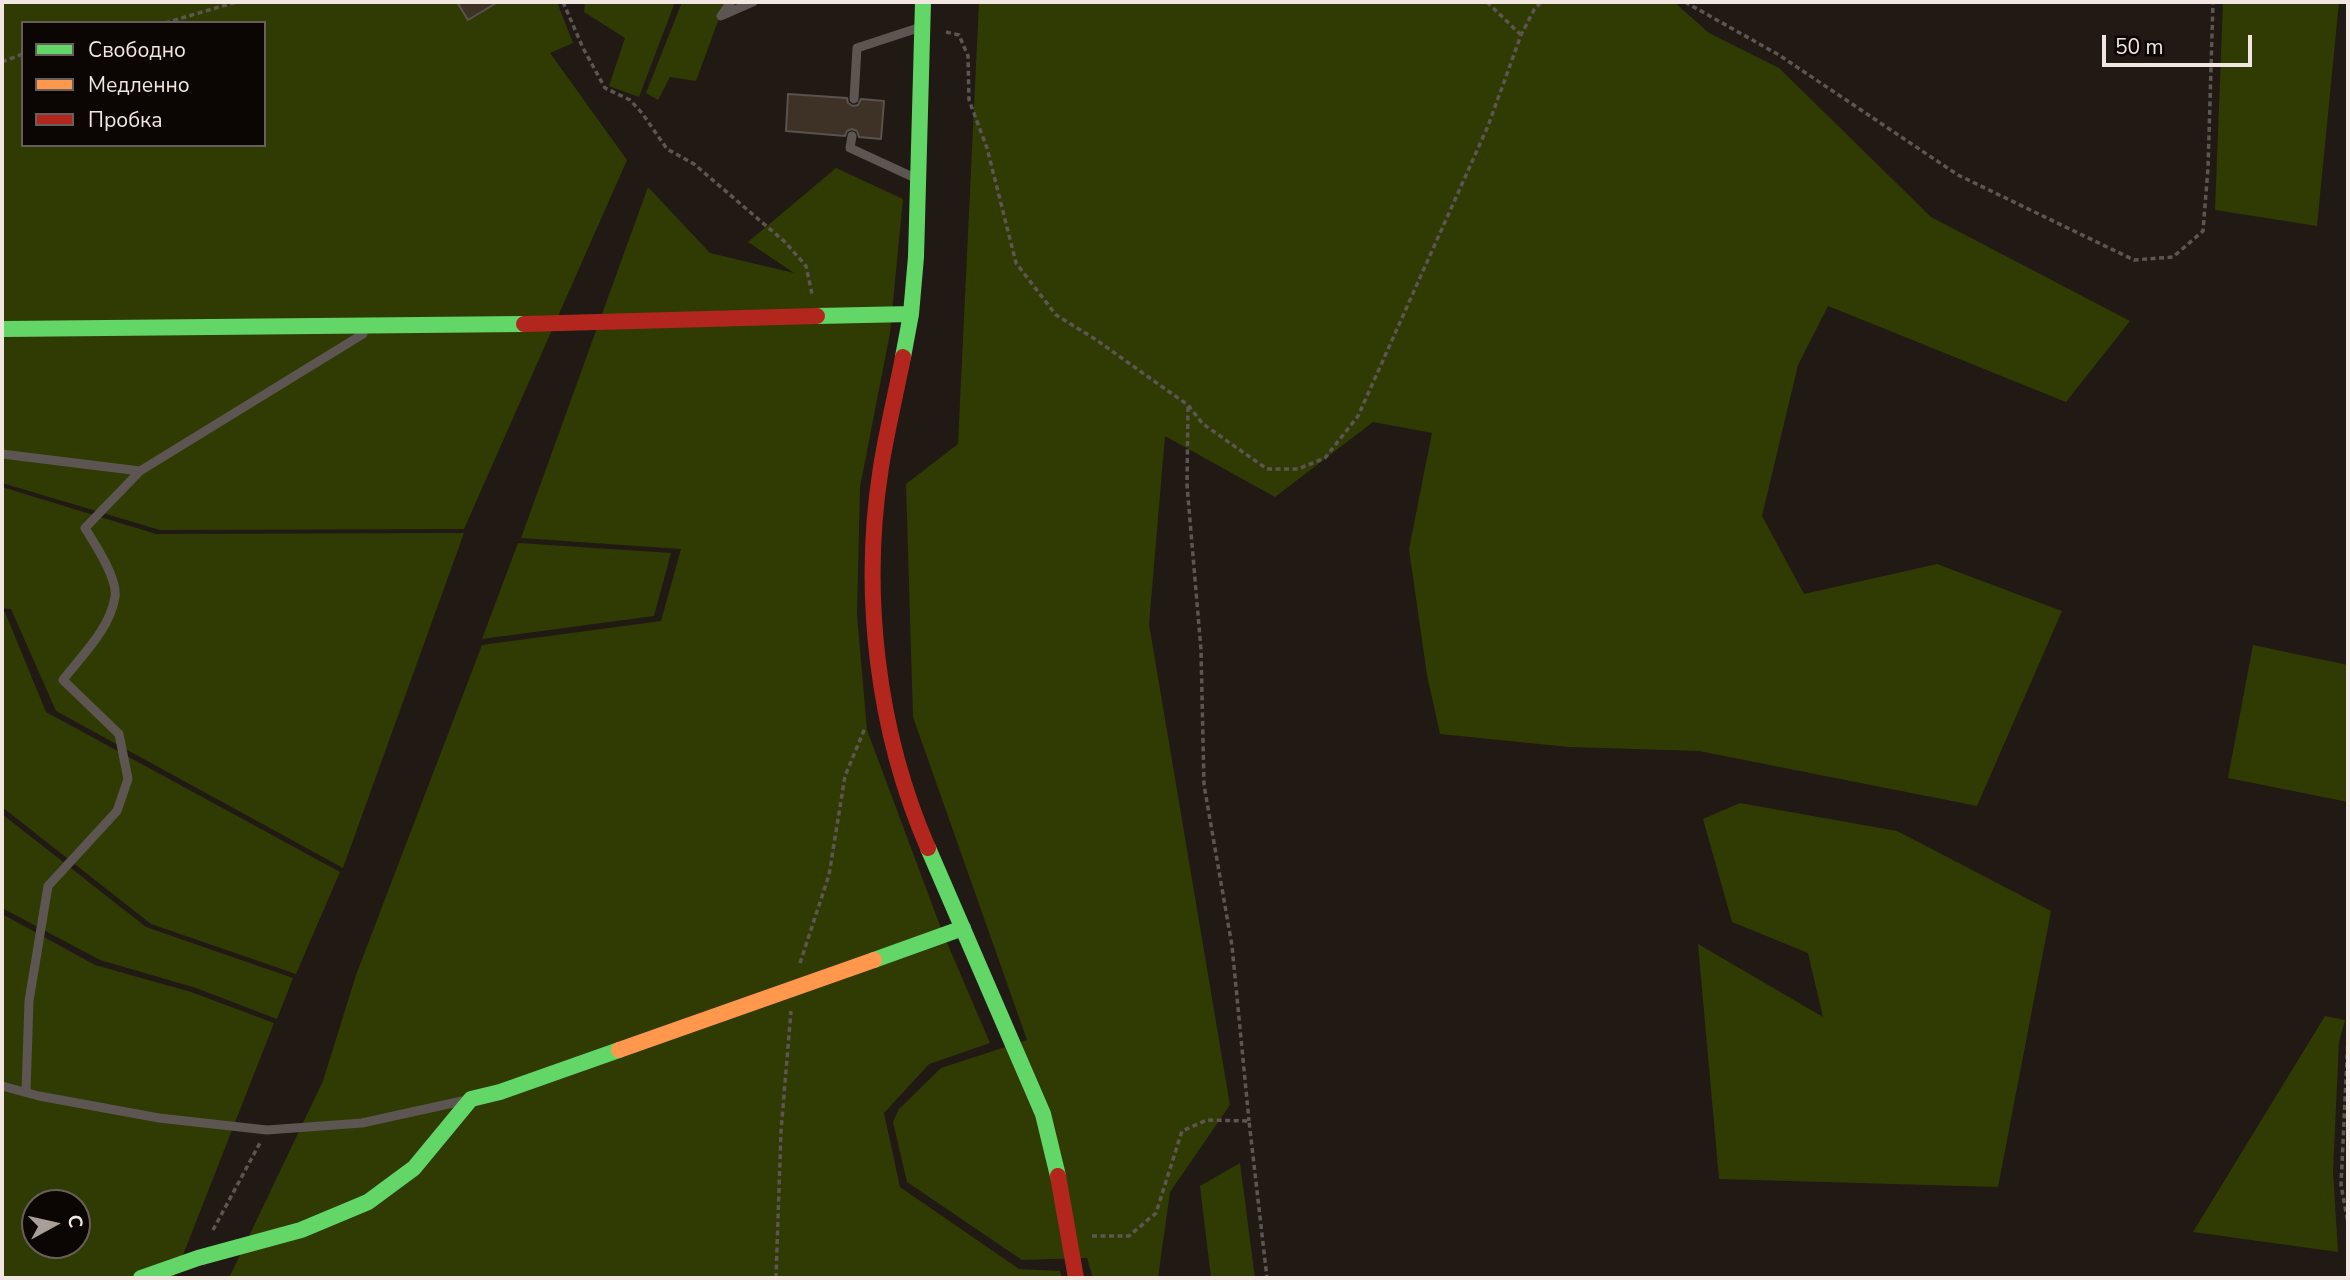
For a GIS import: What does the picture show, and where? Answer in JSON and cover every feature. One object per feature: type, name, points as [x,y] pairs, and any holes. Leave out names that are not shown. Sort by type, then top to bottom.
[{"type":"street","points":[[923,2],[919,180],[911,314],[881,468],[875,525],[876,648],[885,713],[895,755],[922,834],[1043,1114],[1054,1154],[1076,1278]]},
{"type":"street","points":[[2,329],[377,325],[911,314]]},
{"type":"street","points":[[141,1278],[198,1258],[301,1230],[368,1202],[414,1168],[471,1099],[500,1092],[963,928]]},
{"type":"lane","points":[[731,2],[721,16],[753,2]]},
{"type":"lane","points":[[854,99],[857,48],[923,27]]},
{"type":"lane","points":[[852,136],[850,148],[919,180]]},
{"type":"lane","points":[[26,1092],[29,1001],[48,886],[117,811],[128,779],[119,734],[63,680],[104,627],[116,595],[108,567],[85,528],[140,471],[377,325]]},
{"type":"lane","points":[[2,454],[140,471]]},
{"type":"lane","points":[[2,1086],[159,1118],[267,1130],[362,1124],[471,1099]]},
{"type":"path","points":[[172,21],[236,2]]},
{"type":"path","points":[[563,2],[583,48],[605,88],[630,100],[667,149],[694,164],[785,242],[807,266],[813,316]]},
{"type":"path","points":[[1487,2],[1521,35]]},
{"type":"path","points":[[923,27],[960,35],[968,56],[969,100],[986,148],[1016,263],[1056,315],[1095,339],[1188,405],[1203,424],[1267,469],[1298,469],[1325,458],[1358,416],[1488,126],[1521,35],[1541,2]]},
{"type":"path","points":[[1685,2],[1779,55],[1958,175],[2134,260],[2173,257],[2203,232],[2208,168],[2213,2]]},
{"type":"path","points":[[2,62],[21,55]]},
{"type":"path","points":[[1188,405],[1187,485],[1201,650],[1203,785],[1232,946],[1267,1278]]},
{"type":"path","points":[[2348,1037],[2341,1185],[2348,1223]]},
{"type":"path","points":[[1068,1237],[1129,1236],[1156,1213],[1182,1130],[1207,1120],[1250,1121]]},
{"type":"path","points":[[198,1258],[267,1130]]},
{"type":"green space","points":[[2,2],[557,2],[573,43],[550,53],[627,160],[464,529],[160,530],[2,483]]},
{"type":"green space","points":[[585,2],[675,2],[639,97],[609,86],[625,38],[584,12]]},
{"type":"green space","points":[[682,2],[725,2],[696,81],[670,77],[658,100],[646,93]]},
{"type":"green space","points":[[979,2],[1674,2],[1709,33],[1779,68],[1931,217],[2130,321],[2066,402],[1828,306],[1798,365],[1762,516],[1804,594],[1937,564],[2062,611],[1977,806],[1699,751],[1569,747],[1440,734],[1427,675],[1409,549],[1432,433],[1373,422],[1275,497],[1165,436],[1149,624],[1230,1105],[1170,1192],[1158,1278],[1093,1278],[1087,1258],[1022,1260],[907,1182],[893,1122],[899,1109],[941,1068],[1027,1040],[913,717],[906,484],[958,444]]},
{"type":"green space","points":[[2223,2],[2339,2],[2317,226],[2215,210]]},
{"type":"green space","points":[[836,168],[903,199],[890,333],[860,487],[857,615],[867,730],[942,931],[990,1043],[929,1064],[884,1113],[900,1187],[1019,1269],[1060,1271],[1062,1278],[229,1278],[323,1081],[356,975],[482,645],[661,621],[681,549],[521,538],[648,187],[710,253],[794,273],[748,242]]},
{"type":"green space","points":[[2,487],[156,534],[464,533],[343,868],[56,711],[11,609],[2,608]]},
{"type":"green space","points":[[518,543],[671,553],[654,616],[482,639]]},
{"type":"green space","points":[[2,612],[5,612],[46,712],[340,872],[296,974],[151,924],[2,807]]},
{"type":"green space","points":[[2253,645],[2348,665],[2348,802],[2228,778]]},
{"type":"green space","points":[[1740,803],[1897,831],[2051,911],[1998,1187],[1719,1179],[1698,944],[1823,1017],[1808,953],[1732,922],[1703,819]]},
{"type":"green space","points":[[2,814],[146,927],[293,978],[277,1019],[196,988],[100,960],[2,908]]},
{"type":"green space","points":[[2,914],[95,965],[191,992],[274,1023],[174,1278],[2,1278]]},
{"type":"green space","points":[[2325,1016],[2345,1020],[2339,1042],[2333,1171],[2338,1252],[2193,1232]]},
{"type":"green space","points":[[1240,1163],[1255,1278],[1211,1278],[1200,1186]]},
{"type":"building","points":[[457,2],[498,2],[468,20]]},
{"type":"building","points":[[788,94],[847,98],[848,103],[853,106],[858,105],[861,99],[884,101],[881,139],[859,137],[857,131],[852,129],[847,131],[845,136],[786,131]]},
{"type":"traffic: fast","points":[[903,357],[911,314],[916,257],[923,2]]},
{"type":"traffic: fast","points":[[817,316],[911,314]]},
{"type":"traffic: fast","points":[[2,329],[524,324]]},
{"type":"traffic: fast","points":[[928,848],[1043,1114],[1058,1176]]},
{"type":"traffic: fast","points":[[874,960],[963,928]]},
{"type":"traffic: fast","points":[[141,1278],[198,1258],[301,1230],[368,1202],[414,1168],[471,1099],[500,1092],[619,1050]]},
{"type":"traffic: slow","points":[[619,1050],[874,960]]},
{"type":"traffic: jam","points":[[524,324],[817,316]]},
{"type":"traffic: jam","points":[[903,357],[883,453],[875,515],[874,612],[885,709],[896,757],[928,848]]},
{"type":"traffic: jam","points":[[1058,1176],[1076,1278]]}]
